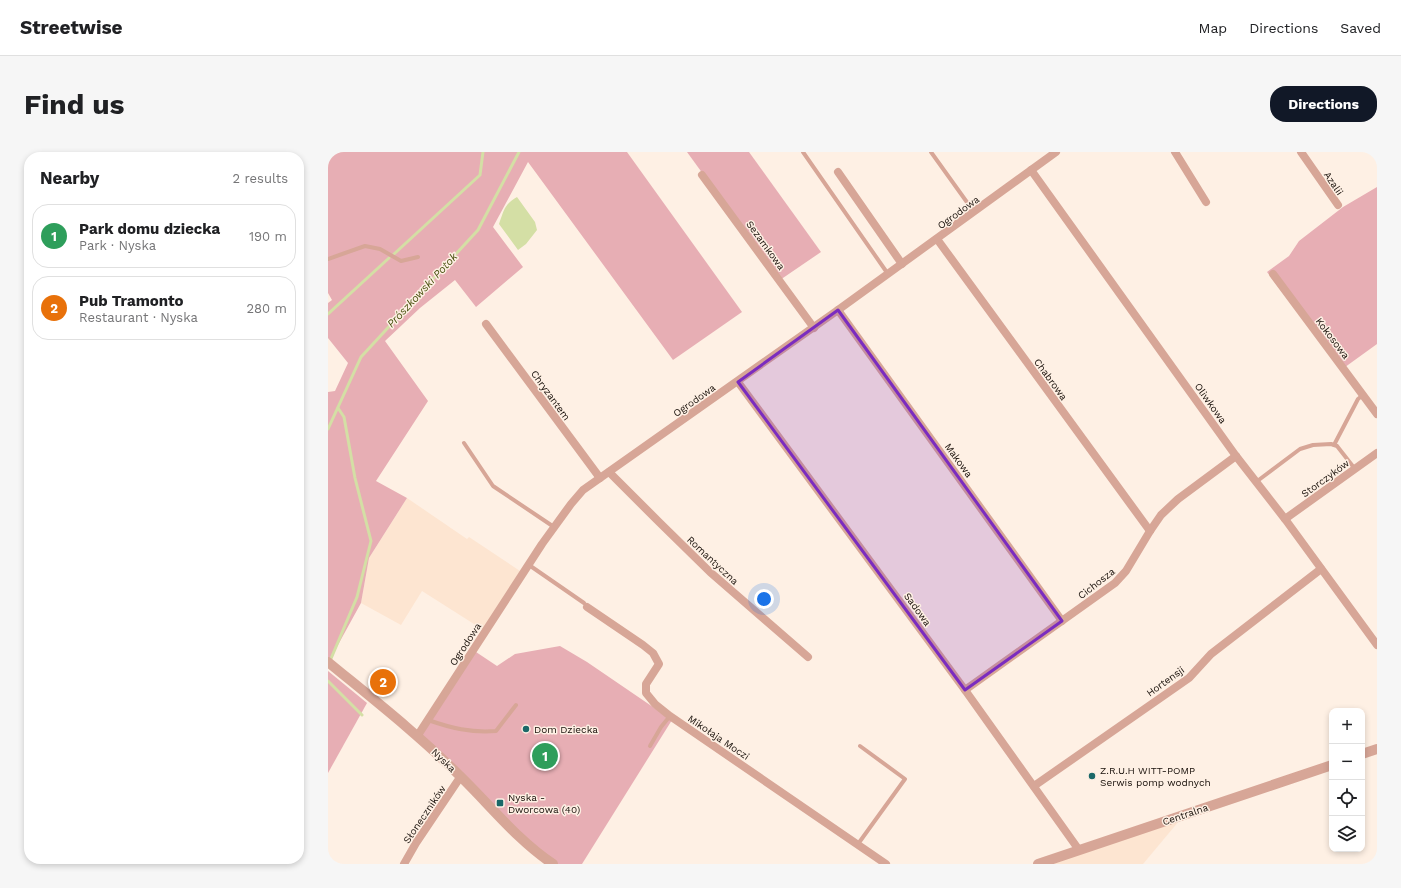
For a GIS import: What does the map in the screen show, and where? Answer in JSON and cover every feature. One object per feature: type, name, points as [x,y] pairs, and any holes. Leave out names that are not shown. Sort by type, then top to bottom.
[{"type":"street","name":"Ogrodowa","points":[[418,735],[528,564],[571,504],[583,490],[814,328],[1056,152]]},
{"type":"street","points":[[1175,152],[1194,185],[1206,202]]},
{"type":"street","name":"Azalii","points":[[1301,152],[1338,205]]},
{"type":"street","name":"Oliwkowa","points":[[1031,170],[1236,456],[1285,519],[1377,645]]},
{"type":"street","points":[[838,172],[902,264]]},
{"type":"street","name":"Sezamkowa","points":[[702,175],[814,328]]},
{"type":"street","name":"Chabrowa","points":[[937,239],[1150,531]]},
{"type":"street","name":"Kokosowa","points":[[1273,274],[1377,414]]},
{"type":"street","name":"Makowa","points":[[838,310],[1062,621]]},
{"type":"street","name":"Chryzantem","points":[[486,324],[600,478]]},
{"type":"street","name":"Sadowa","points":[[738,382],[965,690],[1079,850]]},
{"type":"street","name":"Storczyków","points":[[1285,519],[1377,454]]},
{"type":"street","name":"Cichosza","points":[[965,690],[1118,579],[1126,571],[1161,515],[1178,499],[1236,456]]},
{"type":"street","name":"Romantyczna","points":[[609,472],[710,572],[808,657]]},
{"type":"street","name":"Hortensji","points":[[1034,786],[1188,678],[1211,654],[1321,569]]},
{"type":"street","name":"Mikołaja Moczi","points":[[586,605],[653,653],[659,664],[646,684],[646,693],[655,704],[670,716],[886,864]]},
{"type":"street","name":"Nyska","points":[[330,664],[418,735],[461,776],[512,830],[538,854],[553,864]]},
{"type":"street","points":[[1365,753],[1377,749]]},
{"type":"street","name":"Centralna","points":[[1038,864],[1329,765]]},
{"type":"street","name":"Słoneczników","points":[[404,864],[416,843],[461,776]]},
{"type":"lane","points":[[803,152],[889,274]]},
{"type":"lane","points":[[931,152],[974,212]]},
{"type":"lane","points":[[328,259],[365,246],[380,249],[401,261],[418,257]]},
{"type":"lane","points":[[1334,445],[1358,399],[1363,395]]},
{"type":"lane","points":[[464,443],[493,486],[554,527]]},
{"type":"lane","points":[[1256,482],[1300,449],[1322,444],[1337,446],[1355,469]]},
{"type":"lane","points":[[528,564],[586,605]]},
{"type":"lane","points":[[428,719],[452,728],[471,732],[496,731],[516,705]]},
{"type":"lane","points":[[650,746],[661,727],[670,716]]},
{"type":"lane","points":[[858,844],[905,779],[860,746]]},
{"type":"highlighted area","points":[[838,310],[1062,621],[965,690],[738,382]]},
{"type":"shaded area","points":[[328,152],[627,152],[742,312],[673,360],[528,162],[493,227],[523,267],[476,307],[455,280],[420,308],[385,341],[428,401],[376,481],[407,498],[369,558],[361,603],[328,663],[328,392],[335,391],[348,363],[328,338],[328,303],[332,300],[328,293]]},
{"type":"shaded area","points":[[687,152],[749,152],[821,252],[780,280]]},
{"type":"shaded area","points":[[1377,187],[1377,344],[1341,370],[1267,272],[1289,256],[1299,241],[1343,207]]},
{"type":"shaded area","points":[[517,197],[535,222],[537,230],[526,244],[518,250],[499,224],[503,211],[507,205]]},
{"type":"shaded area","points":[[407,498],[467,539],[469,537],[523,573],[485,631],[422,591],[401,625],[361,603],[369,558]]},
{"type":"shaded area","points":[[560,646],[587,662],[672,720],[582,864],[553,864],[418,735],[473,650],[497,666],[515,654]]},
{"type":"shaded area","points":[[328,671],[367,703],[328,773]]},
{"type":"shaded area","points":[[1184,815],[1143,864],[1053,864]]},
{"type":"waterway","points":[[394,254],[480,175],[483,152]]},
{"type":"waterway","name":"Prószkowski Potok","points":[[328,429],[361,357],[478,230],[519,152]]},
{"type":"waterway","points":[[328,314],[389,258]]},
{"type":"waterway","points":[[330,661],[357,597],[371,541],[355,478],[344,417],[338,408]]},
{"type":"waterway","points":[[328,681],[362,715]]},
{"type":"place","name":"Pub Tramonto","points":[[383,682]]},
{"type":"place","name":"Dom Dziecka","points":[[526,729]]},
{"type":"place","name":"Park domu dziecka","points":[[545,756]]},
{"type":"place","name":"Z.R.U.H WITT-POMP Serwis pomp wodnych","points":[[1092,776]]},
{"type":"place","name":"Nyska - Dworcowa (40)","points":[[500,803]]}]
